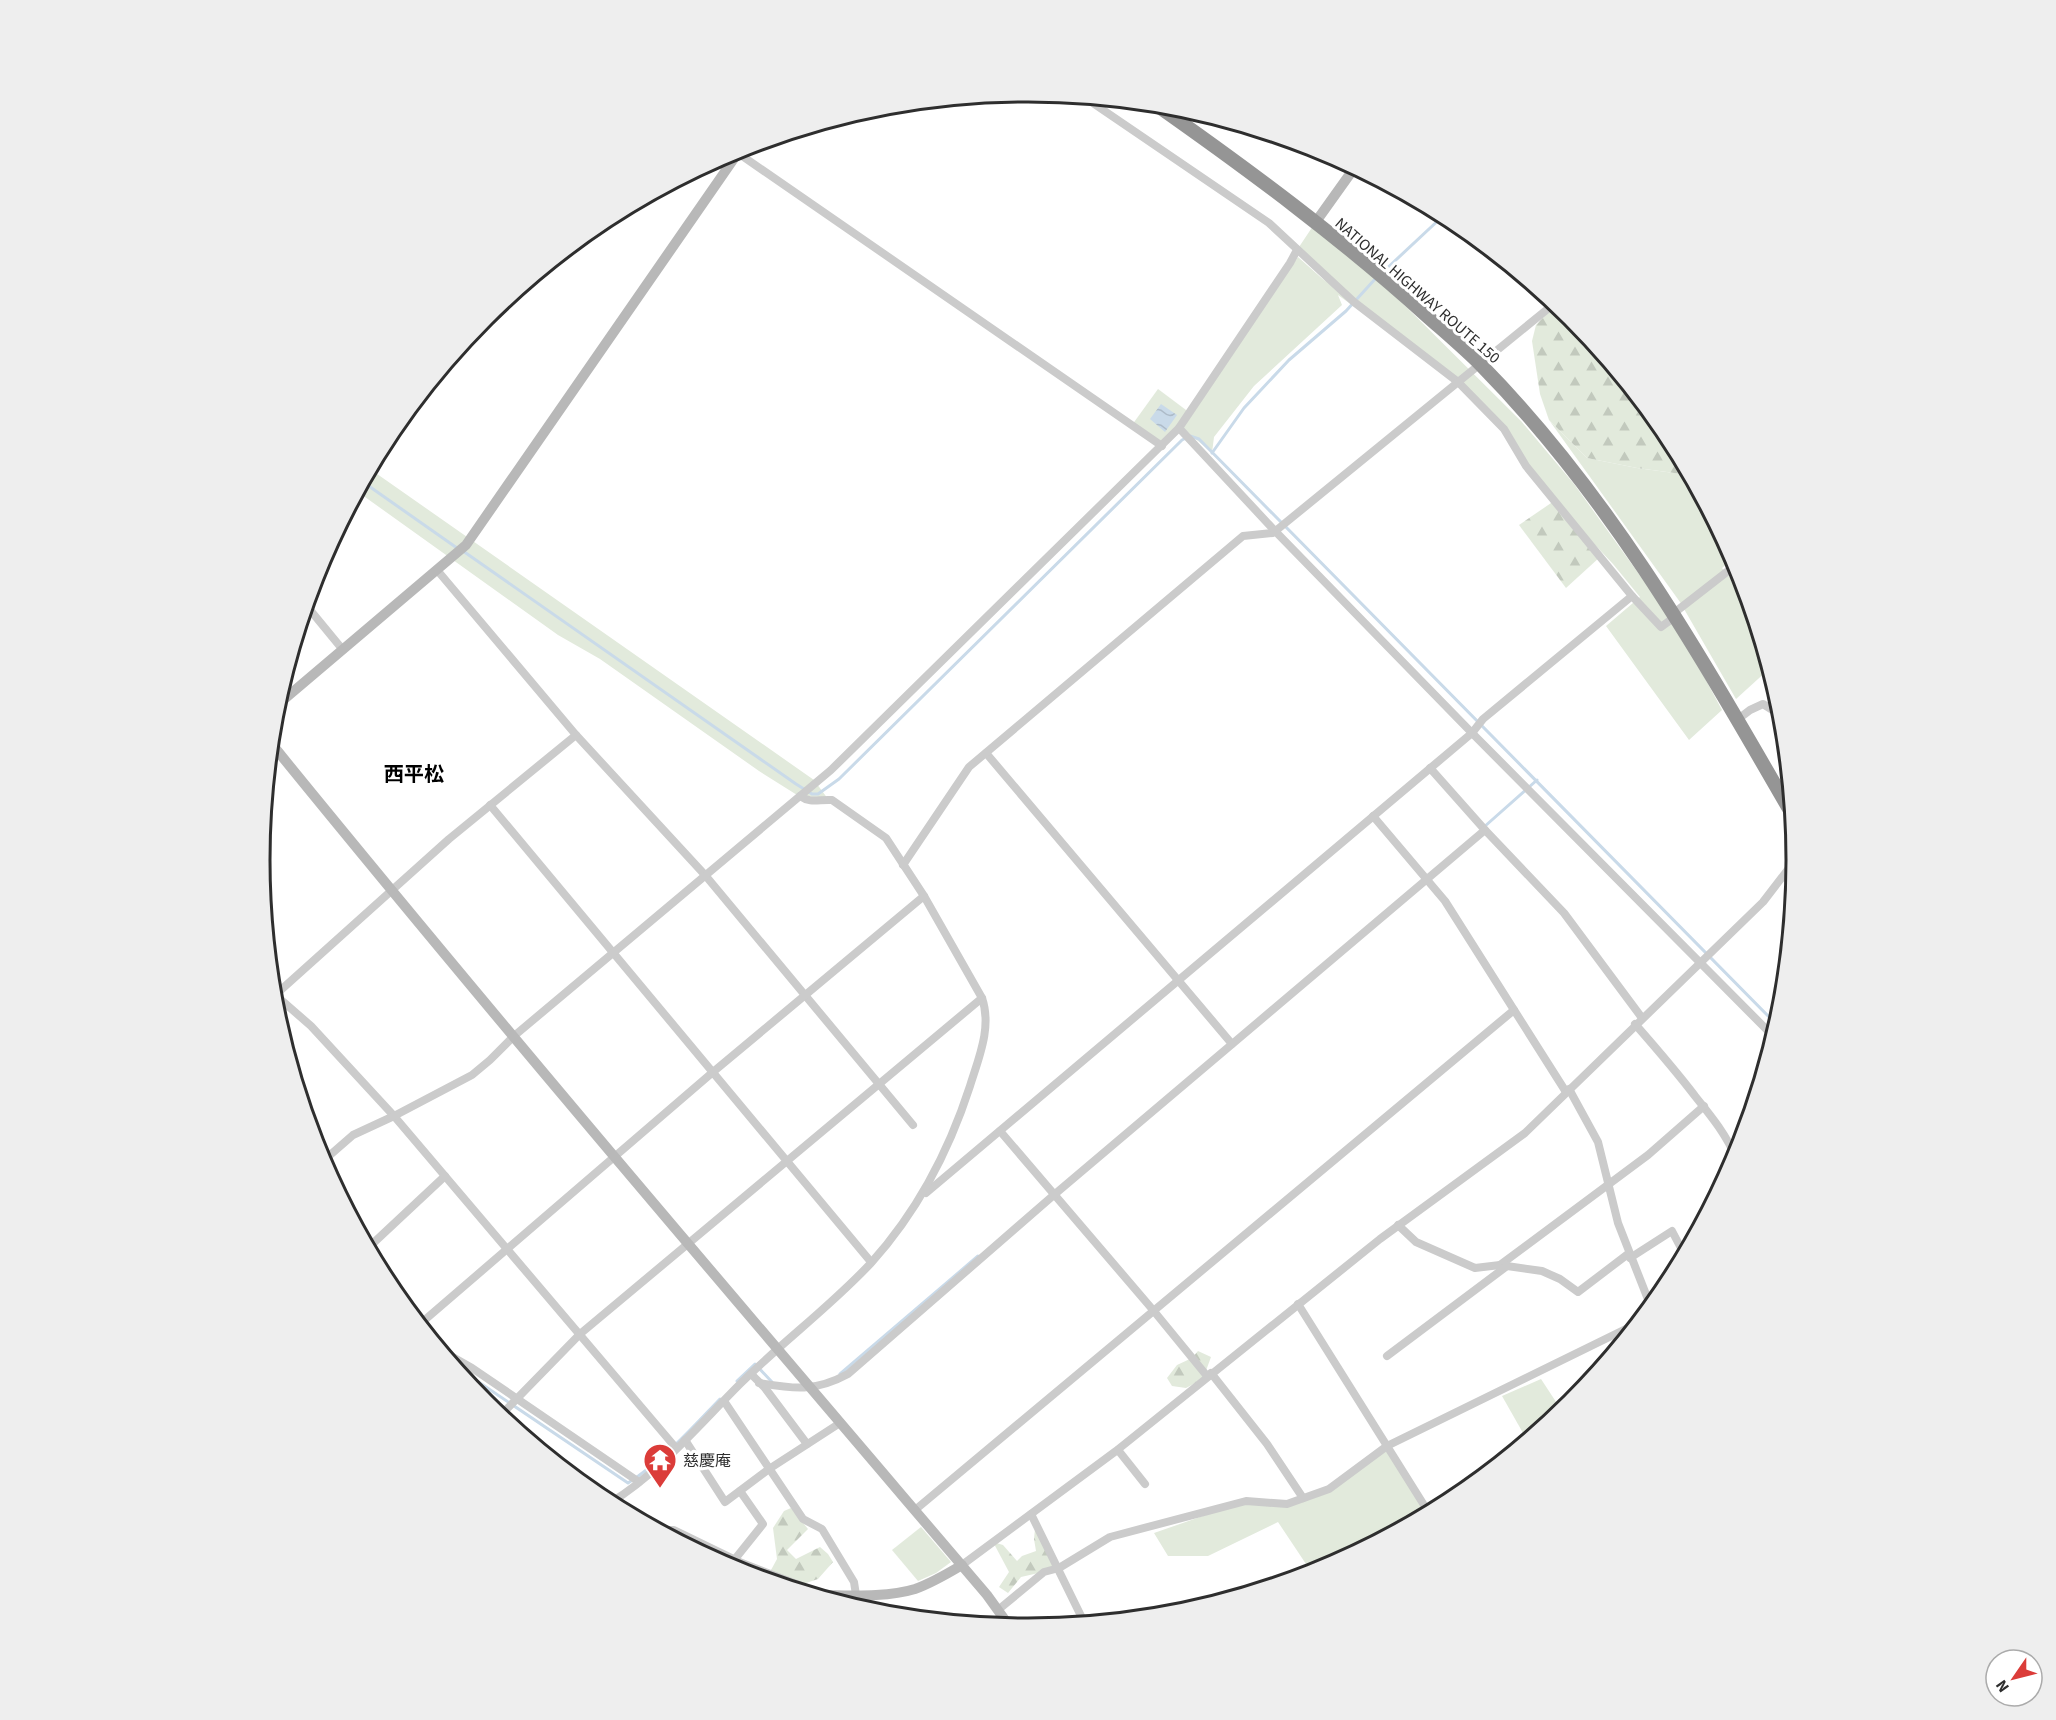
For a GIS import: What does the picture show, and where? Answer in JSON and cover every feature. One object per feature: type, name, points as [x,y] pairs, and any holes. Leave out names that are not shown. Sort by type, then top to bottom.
[{"type":"highway","name":"NATIONAL HIGHWAY ROUTE 150","points":[[1171,116],[1373,268],[1480,364],[1544,435],[1618,530],[1675,615],[1783,799]]},
{"type":"street","points":[[1096,106],[1269,223],[1354,302],[1458,382],[1504,429],[1526,466],[1660,627],[1728,571]]},
{"type":"street","points":[[747,156],[1162,446]]},
{"type":"street","points":[[289,695],[466,545],[728,164]]},
{"type":"street","points":[[1315,223],[1350,174]]},
{"type":"street","points":[[330,1155],[353,1134],[394,1116],[472,1075],[514,1036],[840,762],[1162,446],[1182,432],[1297,250]]},
{"type":"street","points":[[903,865],[969,767],[1243,536],[1271,533],[1277,530],[1548,309]]},
{"type":"street","points":[[1182,432],[1472,733],[1766,1029]]},
{"type":"street","points":[[437,570],[576,735],[705,875],[913,1125]]},
{"type":"street","points":[[918,1200],[1472,733],[1483,719],[1632,596]]},
{"type":"street","points":[[312,612],[343,650]]},
{"type":"street","points":[[1737,720],[1763,704],[1770,709]]},
{"type":"street","points":[[281,988],[490,805],[576,735]]},
{"type":"street","points":[[278,751],[514,1036],[962,1565],[1003,1617]]},
{"type":"street","points":[[986,753],[1232,1044]]},
{"type":"street","points":[[1430,768],[1564,913],[1642,1018]]},
{"type":"street","points":[[619,1497],[629,1492],[637,1480],[685,1440],[871,1262],[926,1189],[959,1120],[986,1031],[987,1012],[982,998],[924,896],[886,838],[832,800],[815,802],[805,800],[800,796]]},
{"type":"street","points":[[490,805],[871,1262]]},
{"type":"street","points":[[1373,816],[1445,901],[1598,1142],[1618,1223],[1629,1256],[1647,1296]]},
{"type":"street","points":[[759,1383],[793,1388],[810,1387],[830,1384],[848,1374],[1054,1194],[1485,830]]},
{"type":"street","points":[[864,1599],[914,1589],[938,1580],[962,1565],[1118,1450],[1398,1225],[1525,1133],[1763,902],[1785,873]]},
{"type":"street","points":[[426,1319],[713,1072],[924,896]]},
{"type":"street","points":[[506,1409],[580,1335],[982,998]]},
{"type":"street","points":[[284,1004],[311,1026],[394,1116],[676,1448]]},
{"type":"street","points":[[915,1510],[1514,1010]]},
{"type":"street","points":[[1635,1024],[1704,1106],[1730,1145]]},
{"type":"street","points":[[1387,1356],[1608,1183],[1648,1155],[1704,1106]]},
{"type":"street","points":[[1000,1131],[1267,1444],[1303,1498]]},
{"type":"street","points":[[374,1242],[445,1176]]},
{"type":"street","points":[[1398,1225],[1416,1242],[1475,1268],[1504,1265],[1542,1270],[1578,1292],[1629,1256],[1672,1231],[1680,1246]]},
{"type":"street","points":[[1298,1304],[1424,1505]]},
{"type":"street","points":[[998,1610],[1044,1572],[1059,1568],[1110,1537],[1246,1501],[1287,1504],[1329,1489],[1386,1446],[1621,1331]]},
{"type":"street","points":[[458,1360],[637,1480]]},
{"type":"street","points":[[752,1374],[807,1444]]},
{"type":"street","points":[[724,1401],[803,1519],[822,1529],[854,1582],[855,1597]]},
{"type":"street","points":[[685,1440],[725,1502],[769,1469],[840,1423]]},
{"type":"street","points":[[1118,1450],[1145,1484]]},
{"type":"street","points":[[735,1559],[763,1524],[740,1491]]},
{"type":"street","points":[[1031,1514],[1080,1616]]},
{"type":"street","points":[[679,1532],[724,1554]]},
{"type":"green space","points":[[1315,223],[1345,246],[1521,421],[1574,484],[1667,613],[1722,710],[1689,740],[1606,626],[1640,597],[1613,564],[1554,501],[1504,429],[1458,382],[1338,295],[1342,305],[1254,386],[1214,437],[1212,453],[1183,428],[1298,257],[1326,282],[1297,250]]},
{"type":"green space","points":[[1550,311],[1564,324],[1598,360],[1629,399],[1679,474],[1587,458],[1549,420],[1540,394],[1532,341],[1536,325]]},
{"type":"green space","points":[[1158,389],[1190,413],[1162,446],[1132,425]]},
{"type":"green space","points":[[1549,420],[1587,458],[1679,474],[1708,525],[1726,565],[1722,568],[1732,580],[1746,616],[1760,664],[1762,675],[1736,699],[1680,602]]},
{"type":"green space","points":[[377,474],[814,780],[828,799],[805,800],[759,771],[600,659],[558,635],[364,496]]},
{"type":"green space","points":[[1554,501],[1600,557],[1566,588],[1519,525]]},
{"type":"green space","points":[[1198,1351],[1211,1357],[1203,1379],[1186,1388],[1172,1386],[1167,1378],[1177,1365],[1192,1358]]},
{"type":"green space","points":[[1541,1379],[1557,1403],[1523,1434],[1502,1396]]},
{"type":"green space","points":[[1387,1446],[1424,1505],[1363,1540],[1306,1565],[1278,1522],[1208,1556],[1168,1556],[1154,1533],[1246,1501],[1287,1504],[1328,1489]]},
{"type":"green space","points":[[791,1508],[808,1529],[787,1550],[796,1559],[820,1547],[833,1562],[818,1579],[804,1584],[778,1575],[771,1570],[777,1559],[773,1528],[784,1511]]},
{"type":"green space","points":[[921,1527],[951,1562],[936,1573],[918,1581],[892,1550]]},
{"type":"green space","points":[[1035,1529],[1056,1569],[1021,1577],[1008,1593],[999,1587],[1009,1572],[993,1542],[1003,1545],[1017,1561],[1022,1556],[1036,1551]]},
{"type":"water","points":[[1161,404],[1177,415],[1165,432],[1150,419]]},
{"type":"waterway","points":[[1383,272],[1436,222]]},
{"type":"waterway","points":[[1212,453],[1244,408],[1289,360],[1346,311],[1376,278]]},
{"type":"waterway","points":[[463,551],[796,784],[812,794],[818,794],[839,779],[1182,440],[1190,436],[1199,439],[1769,1017]]},
{"type":"waterway","points":[[369,486],[457,548]]},
{"type":"waterway","points":[[1484,827],[1537,780]]},
{"type":"waterway","points":[[840,1374],[978,1256]]},
{"type":"waterway","points":[[737,1381],[755,1364],[772,1382]]},
{"type":"waterway","points":[[479,1382],[628,1483],[665,1454],[720,1399]]},
{"type":"place","name":"慈慶庵","points":[[660,1489]]},
{"type":"district","name":"西平松","points":[[414,774]]}]
